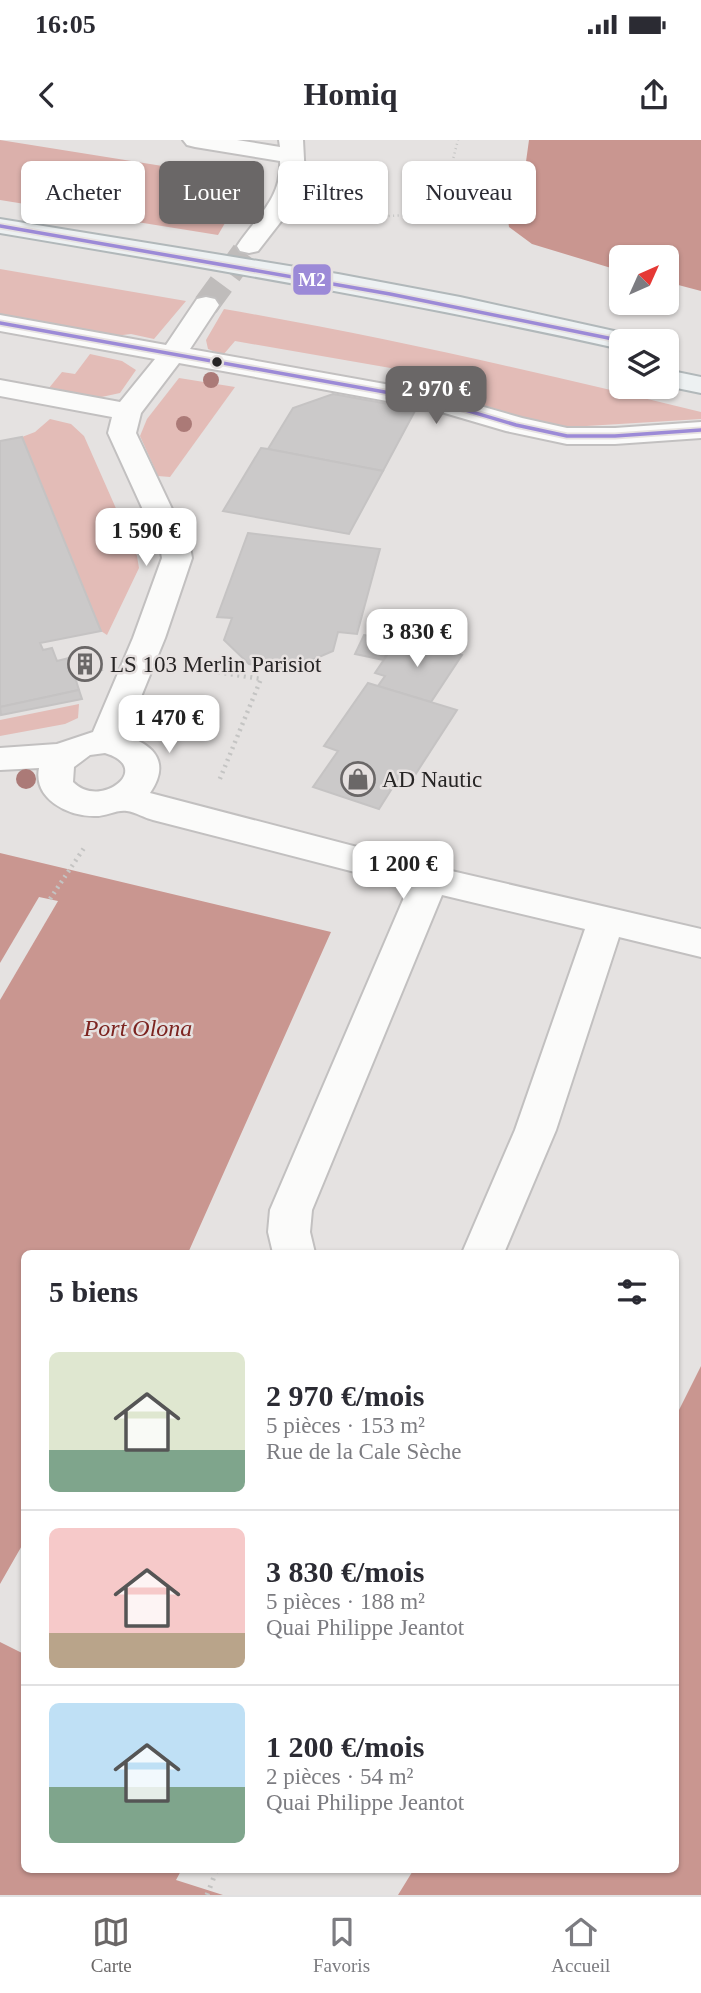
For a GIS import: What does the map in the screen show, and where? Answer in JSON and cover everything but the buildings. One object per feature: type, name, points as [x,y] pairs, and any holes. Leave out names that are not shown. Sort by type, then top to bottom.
[{"type":"main road","points":[[0,226],[338,282],[460,305],[609,338]]},
{"type":"main road","points":[[0,250],[323,304],[557,353]]},
{"type":"main road","points":[[679,381],[701,386]]},
{"type":"street","points":[[195,140],[292,148]]},
{"type":"street","points":[[248,246],[278,210]]},
{"type":"street","points":[[106,742],[140,660],[177,558],[175,547],[122,433],[127,412],[206,305]]},
{"type":"street","points":[[0,323],[435,401],[516,425],[567,436],[615,436],[701,430]]},
{"type":"street","points":[[0,388],[127,412]]},
{"type":"street","points":[[106,742],[121,744],[141,758],[145,768],[143,779],[137,788],[126,797],[105,803],[75,801],[63,794],[55,785],[53,775],[56,765],[64,755],[76,748],[106,742]]},
{"type":"street","points":[[0,759],[64,755]]},
{"type":"street","points":[[126,797],[153,808],[430,879],[701,943]]},
{"type":"street","points":[[293,1250],[289,1232],[291,1210],[430,879]]},
{"type":"street","points":[[485,1250],[551,1085],[606,920]]},
{"type":"path","points":[[388,216],[412,215],[444,194],[458,140]]},
{"type":"path","points":[[140,660],[261,679],[203,820]]},
{"type":"path","points":[[50,899],[88,841]]},
{"type":"path","points":[[207,1895],[215,1873]]},
{"type":"shaded area","points":[[0,140],[131,161],[21,161],[21,203],[0,200]]},
{"type":"shaded area","points":[[145,163],[159,165],[159,224],[224,224],[218,235],[145,223]]},
{"type":"shaded area","points":[[0,269],[186,301],[154,339],[131,334],[115,336],[0,315]]},
{"type":"shaded area","points":[[224,309],[345,331],[523,370],[609,390],[609,399],[646,399],[701,412],[701,419],[570,427],[520,417],[440,393],[448,378],[235,341],[223,355],[208,349],[206,340]]},
{"type":"shaded area","points":[[90,354],[122,361],[136,370],[120,393],[97,398],[49,388],[62,372],[75,374]]},
{"type":"shaded area","points":[[179,378],[235,387],[170,477],[158,476],[140,436],[147,419]]},
{"type":"shaded area","points":[[50,419],[71,424],[84,436],[137,556],[139,568],[107,635],[101,631],[22,437],[35,432]]},
{"type":"shaded area","points":[[79,704],[78,718],[65,724],[0,736],[0,720]]},
{"type":"water","points":[[529,140],[701,140],[701,291],[679,285],[679,245],[609,245],[609,267],[532,244],[509,227],[509,224],[536,224],[536,161],[526,161]]},
{"type":"water","name":"Port Olona","points":[[0,853],[331,932],[189,1250],[21,1250],[21,1547],[0,1584]]},
{"type":"water","points":[[701,1366],[701,1895],[398,1895],[412,1873],[679,1873],[679,1410]]},
{"type":"water","points":[[0,1642],[21,1652],[21,1873],[180,1873],[176,1880],[223,1895],[0,1895]]},
{"type":"pier","points":[[39,897],[58,901],[0,1000],[0,963]]},
{"type":"tunnel","points":[[206,305],[249,246]]},
{"type":"transit line","name":"M2","points":[[0,226],[390,294],[609,338]]},
{"type":"transit line","name":"M2","points":[[0,323],[435,401],[516,425],[567,436],[615,436],[701,430]]},
{"type":"place","name":"LS 103 Merlin Parisiot","points":[[85,664]]},
{"type":"place","name":"AD Nautic","points":[[358,779]]}]
